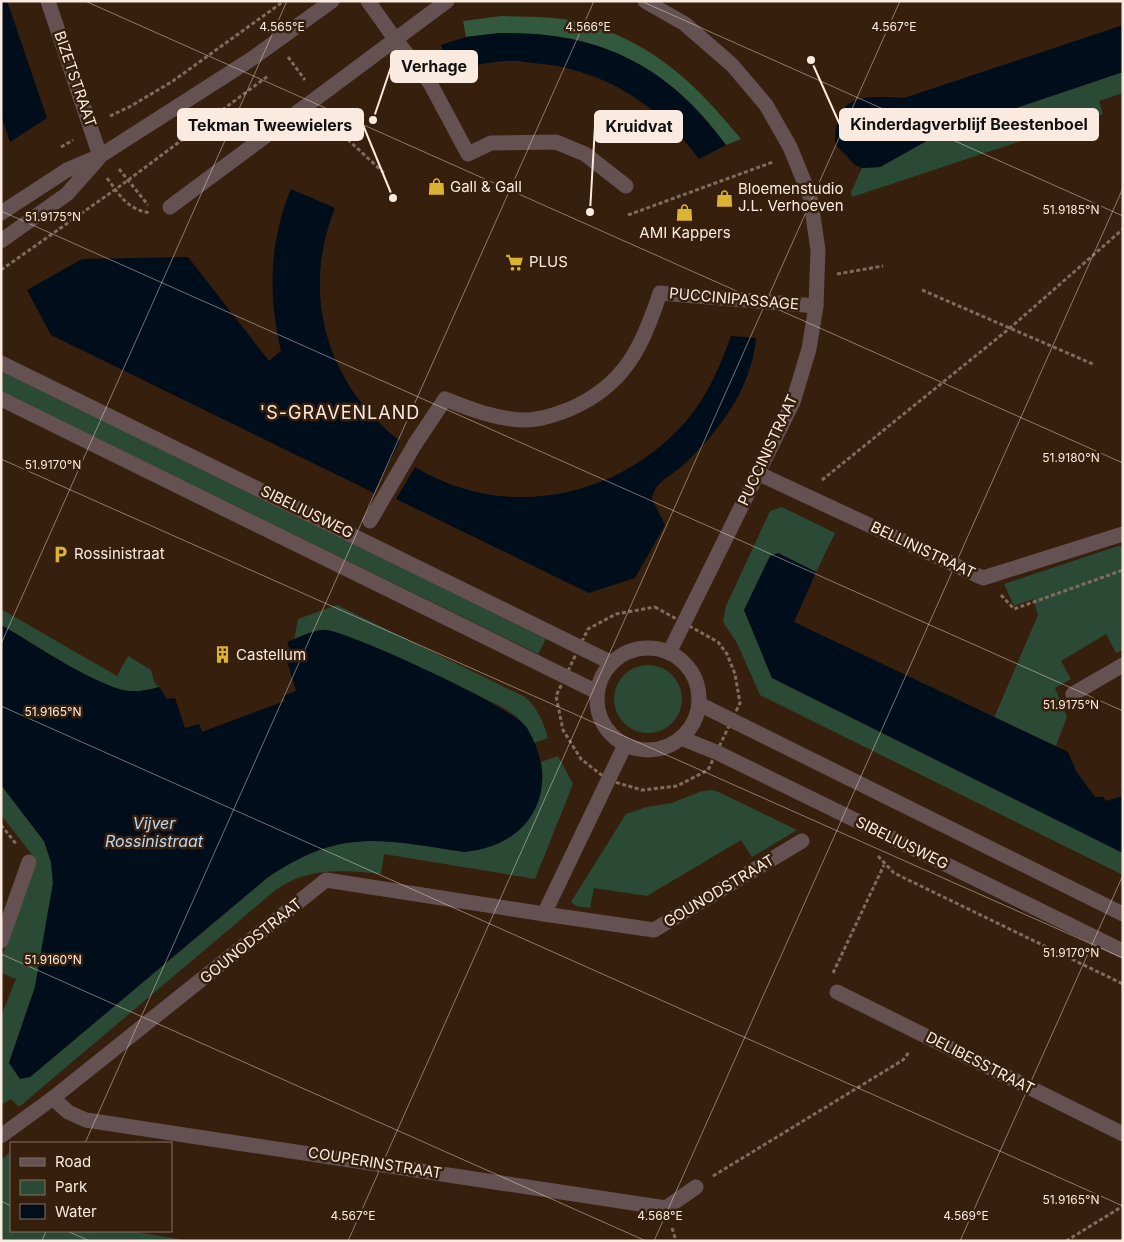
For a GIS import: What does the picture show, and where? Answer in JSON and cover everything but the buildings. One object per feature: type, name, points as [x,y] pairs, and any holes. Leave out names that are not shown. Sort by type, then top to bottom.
[{"type":"street","name":"BIZETSTRAAT","points":[[48,1],[100,156]]},
{"type":"street","points":[[1,213],[67,170],[100,156],[253,58],[332,1]]},
{"type":"street","points":[[368,1],[430,83],[468,154],[492,142],[556,142],[585,154],[626,186]]},
{"type":"street","points":[[165,208],[319,98],[447,1]]},
{"type":"street","name":"PUCCINISTRAAT","points":[[645,1],[685,24],[732,65],[766,105],[793,155],[810,196],[818,250],[816,306],[809,349],[793,402],[669,653]]},
{"type":"street","points":[[1,241],[66,194],[100,156]]},
{"type":"street","name":"PUCCINIPASSAGE","points":[[370,521],[444,399],[485,414],[526,420],[557,414],[586,402],[615,382],[633,356],[648,329],[660,293],[816,306]]},
{"type":"street","name":"SIBELIUSWEG","points":[[1,363],[612,662]]},
{"type":"street","points":[[1,399],[597,692]]},
{"type":"street","name":"BELLINISTRAAT","points":[[757,474],[983,578],[1123,534]]},
{"type":"street","points":[[660,649],[669,653],[682,662],[692,674],[698,689],[699,704],[693,723],[681,738],[664,748],[652,750],[625,745],[613,736],[603,724],[597,708],[597,692],[604,673],[612,662],[630,651],[660,649]]},
{"type":"street","points":[[1073,694],[1123,665]]},
{"type":"street","points":[[699,704],[1123,914]]},
{"type":"street","name":"SIBELIUSWEG","points":[[681,738],[722,755],[1123,951]]},
{"type":"street","points":[[544,914],[625,745]]},
{"type":"street","name":"GOUNODSTRAAT","points":[[1,1136],[53,1098],[326,880],[654,930],[802,841]]},
{"type":"street","points":[[1,941],[29,862]]},
{"type":"street","name":"DELIBESSTRAAT","points":[[837,992],[1123,1134]]},
{"type":"street","name":"COUPERINSTRAAT","points":[[53,1098],[68,1112],[86,1120],[666,1208],[696,1187]]},
{"type":"path","points":[[92,128],[174,81],[284,1]]},
{"type":"path","points":[[282,66],[298,54]]},
{"type":"path","points":[[1,270],[116,190],[274,72]]},
{"type":"path","points":[[319,98],[331,124],[384,173]]},
{"type":"path","points":[[628,215],[793,155]]},
{"type":"path","points":[[100,156],[117,166],[150,207],[165,208]]},
{"type":"path","points":[[100,156],[106,176],[127,205],[139,211],[151,213],[165,208]]},
{"type":"path","points":[[803,494],[1010,328],[1123,229]]},
{"type":"path","points":[[817,277],[883,266]]},
{"type":"path","points":[[922,290],[1095,365]]},
{"type":"path","points":[[983,578],[1014,609],[1123,570]]},
{"type":"path","points":[[708,770],[715,773]]},
{"type":"path","name":"SIBELIUSWEG","points":[[876,854],[884,865],[894,872],[1123,984]]},
{"type":"path","points":[[837,992],[826,986],[884,865]]},
{"type":"path","points":[[696,1187],[903,1060],[922,1033]]},
{"type":"path","points":[[1066,1241],[1123,1206]]},
{"type":"green space","points":[[502,16],[543,17],[583,23],[608,31],[631,42],[652,54],[690,83],[741,139],[726,145],[700,114],[673,88],[644,67],[613,51],[579,41],[544,35],[506,34],[466,37],[463,21]]},
{"type":"green space","points":[[1123,72],[1123,93],[1099,101],[1103,114],[852,197],[851,192],[862,168],[880,167],[939,134]]},
{"type":"green space","points":[[3,372],[546,639],[538,654],[1,391]]},
{"type":"green space","points":[[782,507],[835,533],[816,572],[778,553],[744,610],[772,678],[1123,853],[1123,875],[760,695],[737,643],[723,622],[726,606],[770,511]]},
{"type":"green space","points":[[1118,546],[1123,547],[1123,650],[1116,653],[1106,634],[1061,661],[1071,679],[1055,688],[1067,717],[1056,746],[994,718],[1038,615],[1033,599],[1014,606],[1004,584]]},
{"type":"green space","points":[[337,605],[525,697],[540,716],[548,738],[533,743],[527,728],[516,716],[504,708],[446,680],[325,630],[294,640],[298,619]]},
{"type":"green space","points":[[1,609],[117,676],[128,656],[151,670],[155,684],[159,687],[128,691],[82,673],[1,625]]},
{"type":"green space","points":[[648,665],[661,668],[672,675],[679,686],[682,699],[679,712],[672,723],[661,730],[648,733],[635,730],[624,723],[617,712],[614,699],[617,686],[624,675],[635,668]]},
{"type":"green space","points":[[558,756],[573,784],[535,879],[384,854],[381,874],[338,871],[297,878],[272,893],[19,1107],[11,1099],[1,1105],[1,1016],[16,979],[1,973],[1,959],[37,861],[1,815],[1,785],[44,841],[51,862],[53,883],[35,987],[9,1063],[30,1077],[267,878],[294,862],[340,844],[363,841],[385,842],[465,852],[543,778],[541,762]]},
{"type":"green space","points":[[711,790],[797,830],[752,857],[741,840],[647,896],[594,888],[590,908],[576,906],[571,902],[626,814],[646,807],[672,803],[702,791]]},
{"type":"green space","points":[[10,1152],[10,1232],[136,1232],[191,1241],[1,1241],[1,1160]]},
{"type":"water","points":[[1,1],[7,1],[47,118],[10,142],[1,116]]},
{"type":"water","points":[[1123,25],[1123,72],[939,134],[880,167],[862,168],[855,165],[835,144],[836,127],[840,115],[854,101],[876,97],[904,98]]},
{"type":"water","points":[[499,33],[535,34],[568,39],[599,47],[628,58],[655,74],[680,93],[726,145],[699,159],[683,139],[647,106],[605,81],[582,72],[558,66],[513,61],[485,64],[449,72],[441,45],[466,37]]},
{"type":"water","points":[[291,189],[335,208],[325,240],[320,273],[321,305],[327,336],[338,365],[354,393],[375,418],[400,441],[374,493],[51,335],[27,290],[82,259],[188,257],[269,361],[281,351],[274,310],[273,269],[278,229]]},
{"type":"water","points":[[731,336],[756,338],[748,374],[731,408],[708,439],[682,466],[656,488],[652,499],[665,525],[635,578],[589,593],[396,499],[415,467],[450,484],[486,494],[523,497],[559,494],[595,484],[628,468],[659,447],[687,420],[713,380]]},
{"type":"water","points":[[778,553],[816,572],[794,622],[1068,752],[1076,771],[1095,797],[1103,797],[1106,801],[1123,796],[1123,853],[772,678],[744,610],[770,556]]},
{"type":"water","name":"Vijver Rossinistraat","points":[[1,625],[82,673],[114,687],[136,691],[159,687],[167,699],[175,698],[185,728],[199,724],[202,732],[285,701],[283,696],[296,691],[287,661],[293,658],[287,642],[312,632],[327,630],[369,644],[433,673],[466,689],[516,718],[527,728],[537,750],[542,771],[541,792],[535,810],[524,826],[508,838],[488,847],[465,852],[409,844],[363,841],[340,844],[294,862],[267,878],[30,1077],[20,1079],[9,1063],[35,987],[53,883],[51,862],[44,841],[1,785]]},
{"type":"place","name":"Kinderdagverblijf Beestenboel","points":[[811,60]]},
{"type":"place","name":"Verhage","points":[[373,120]]},
{"type":"place","name":"Gall & Gall","points":[[436,187]]},
{"type":"place","name":"Tekman Tweewielers","points":[[393,198]]},
{"type":"place","name":"Bloemenstudio J.L. Verhoeven","points":[[724,198]]},
{"type":"place","name":"Kruidvat","points":[[590,212]]},
{"type":"place","name":"AMI Kappers","points":[[685,212]]},
{"type":"place","name":"PLUS","points":[[515,262]]},
{"type":"place","name":"Rossinistraat","points":[[60,554]]},
{"type":"place","name":"Castellum","points":[[222,655]]},
{"type":"district","name":"'S-GRAVENLAND","points":[[340,413]]}]
